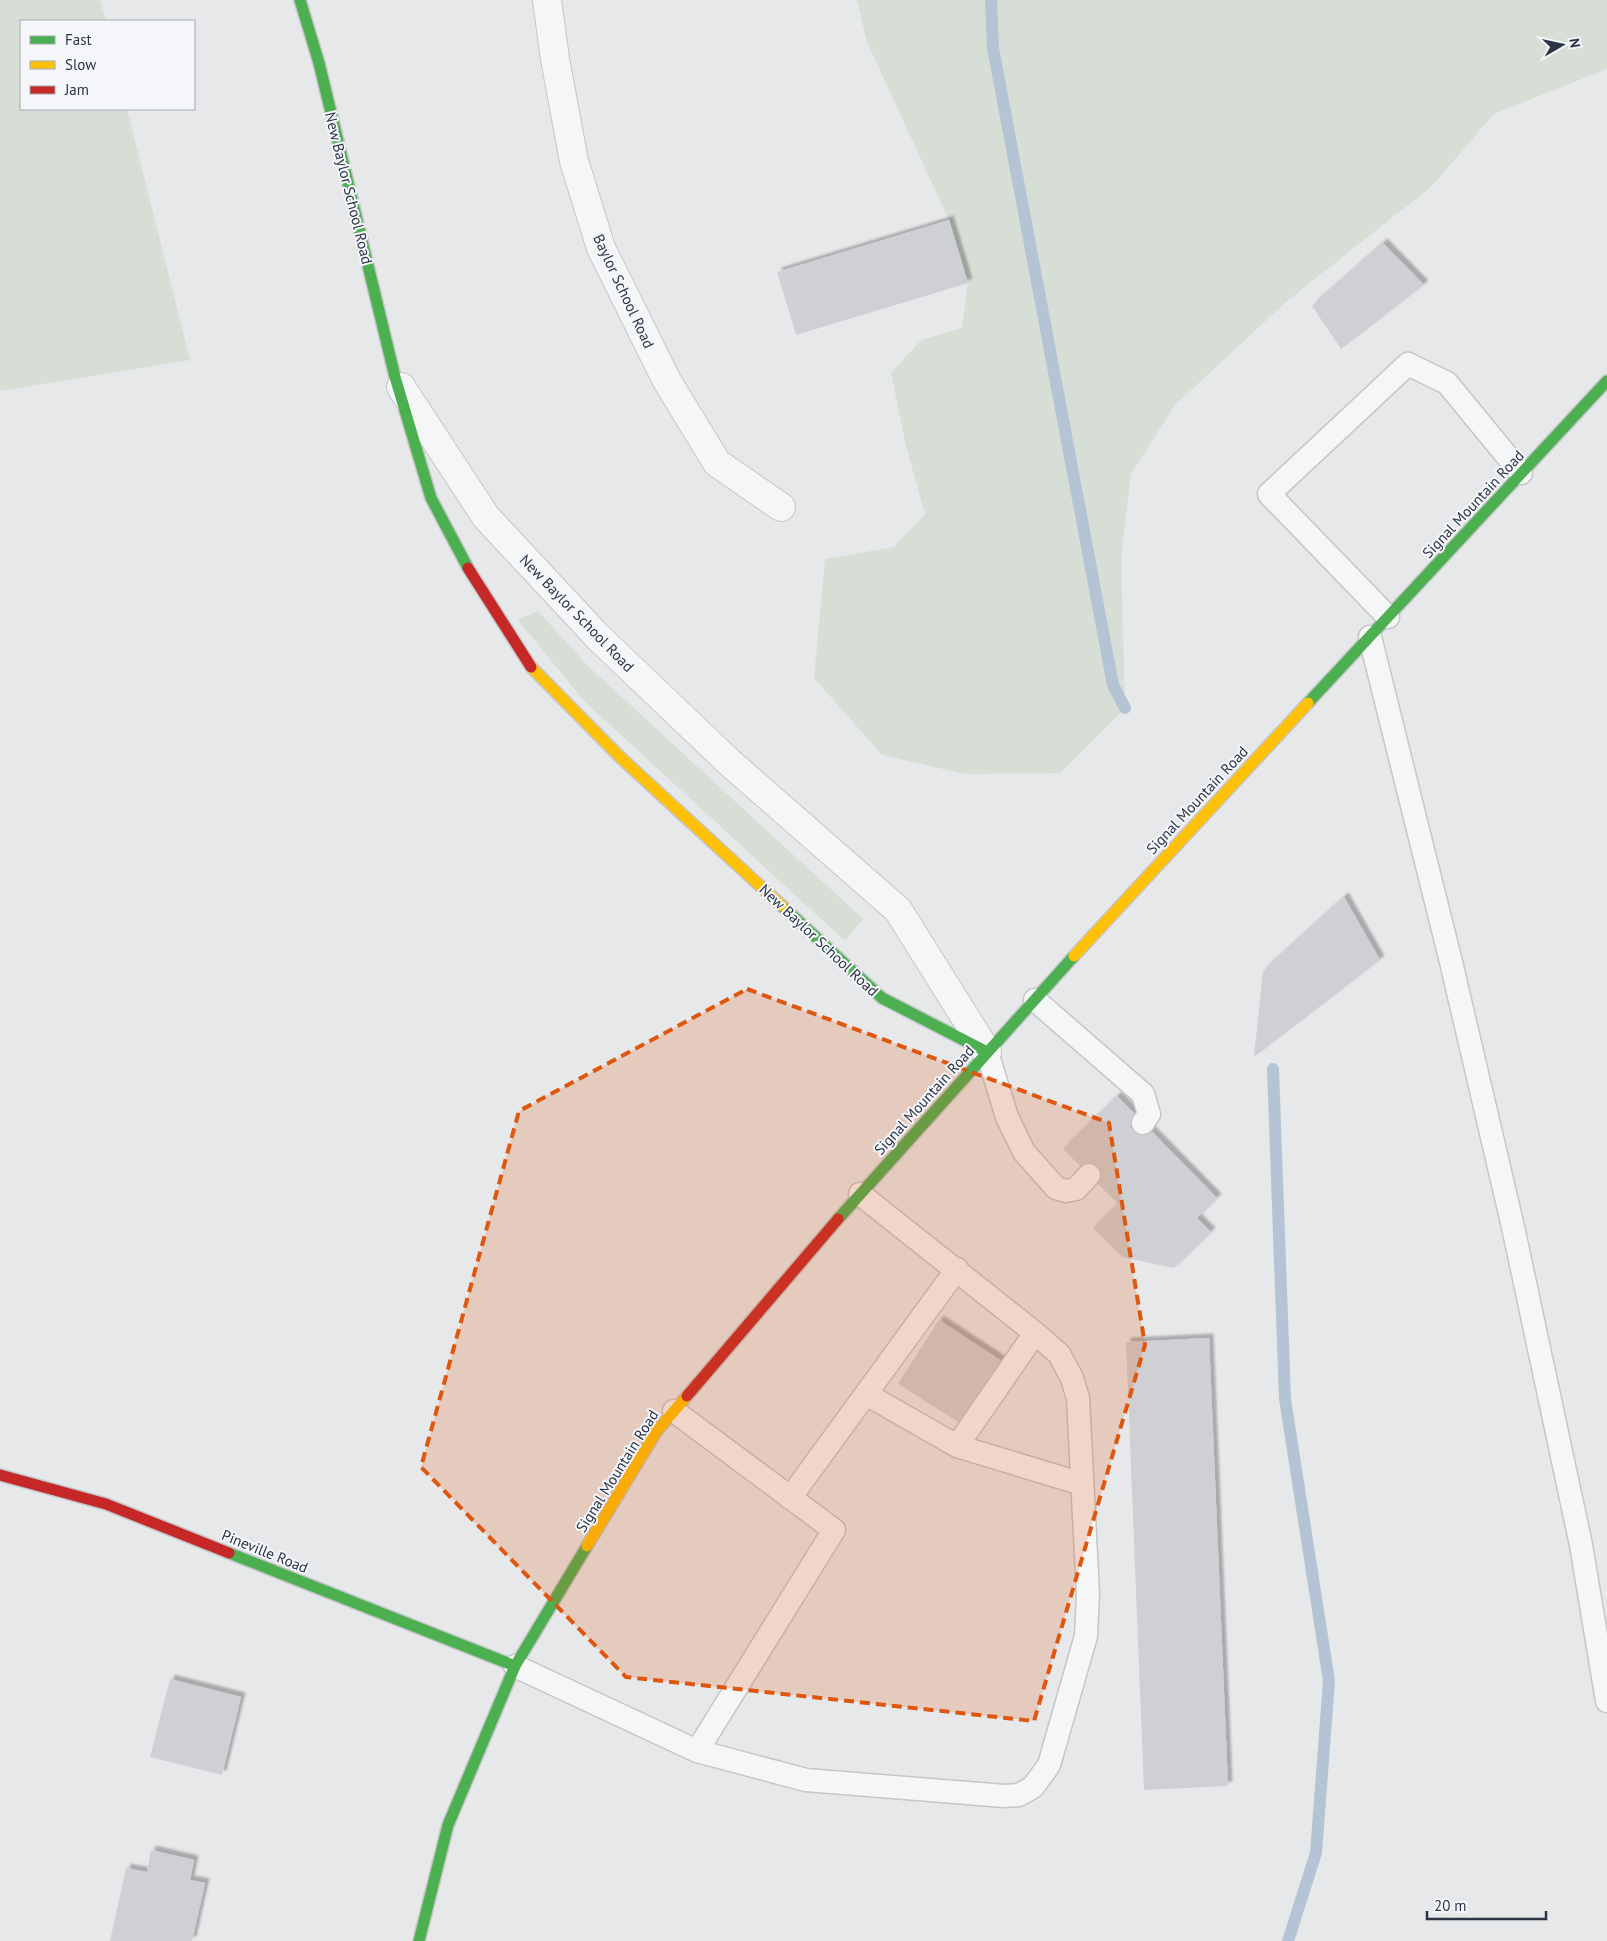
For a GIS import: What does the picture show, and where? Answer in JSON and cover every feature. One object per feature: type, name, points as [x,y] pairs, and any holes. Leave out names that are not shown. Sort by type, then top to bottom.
[{"type":"main road","name":"New Baylor School Road","points":[[300,0],[319,63],[395,377],[431,498],[475,582],[532,668],[620,757],[882,998],[987,1052]]},
{"type":"main road","name":"Signal Mountain Road","points":[[419,1941],[448,1826],[515,1666],[656,1432],[860,1194],[987,1052],[1184,836],[1607,381]]},
{"type":"main road","name":"Pineville Road","points":[[0,1475],[106,1504],[515,1666]]},
{"type":"street","name":"Baylor School Road","points":[[547,0],[555,59],[574,161],[601,248],[667,381],[717,463],[781,507]]},
{"type":"street","name":"New Baylor School Road","points":[[395,377],[486,517],[585,623],[729,762],[898,910],[987,1052]]},
{"type":"lane","points":[[1388,617],[1269,494],[1408,364],[1447,383],[1521,473]]},
{"type":"lane","points":[[1370,636],[1451,962],[1513,1227],[1581,1545],[1607,1701]]},
{"type":"lane","points":[[1035,1000],[1143,1094],[1149,1114],[1143,1123]]},
{"type":"lane","points":[[987,1052],[1007,1117],[1024,1152],[1056,1188],[1066,1191],[1076,1189],[1089,1176]]},
{"type":"lane","points":[[515,1666],[697,1751],[806,1780],[1005,1796],[1018,1795],[1033,1787],[1049,1766],[1086,1636],[1088,1594],[1078,1398],[1072,1378],[1059,1354],[1035,1333],[957,1269],[860,1194]]},
{"type":"lane","points":[[790,1498],[957,1269]]},
{"type":"lane","points":[[957,1446],[1035,1333]]},
{"type":"lane","points":[[866,1394],[957,1446],[1082,1484]]},
{"type":"lane","points":[[674,1411],[834,1530],[697,1751]]},
{"type":"highlighted area","points":[[747,989],[1109,1123],[1145,1345],[1034,1721],[626,1677],[421,1467],[519,1111]]},
{"type":"shaded area","points":[[0,0],[100,0],[106,20],[20,20],[20,110],[127,110],[190,360],[0,391]]},
{"type":"shaded area","points":[[857,0],[1607,0],[1607,69],[1494,114],[1432,186],[1286,302],[1175,405],[1131,474],[1121,557],[1125,708],[1060,773],[965,774],[882,755],[814,678],[825,559],[894,547],[925,514],[906,446],[891,373],[921,340],[962,328],[968,283],[949,220],[867,42]]},
{"type":"shaded area","points":[[538,611],[588,666],[863,919],[845,941],[585,702],[518,620]]},
{"type":"building","points":[[949,220],[968,283],[796,335],[777,272]]},
{"type":"building","points":[[1383,243],[1424,285],[1341,349],[1312,306]]},
{"type":"building","points":[[1344,897],[1380,960],[1254,1057],[1263,971]]},
{"type":"building","points":[[1117,1096],[1217,1198],[1197,1218],[1211,1232],[1174,1268],[1122,1257],[1093,1228],[1118,1204],[1063,1149]]},
{"type":"building","points":[[939,1320],[1003,1362],[963,1425],[898,1384]]},
{"type":"building","points":[[1209,1338],[1228,1786],[1144,1790],[1126,1342]]},
{"type":"building","points":[[170,1679],[241,1697],[222,1775],[150,1757]]},
{"type":"building","points":[[151,1850],[194,1860],[190,1880],[205,1883],[192,1941],[110,1941],[126,1868],[147,1872]]},
{"type":"waterway","points":[[991,0],[993,48],[1113,685],[1125,708]]},
{"type":"waterway","points":[[1273,1069],[1285,1399],[1329,1681],[1316,1853],[1288,1941]]},
{"type":"traffic: fast","points":[[300,0],[319,63],[395,377],[431,498],[468,568]]},
{"type":"traffic: fast","points":[[1308,703],[1607,381]]},
{"type":"traffic: fast","points":[[782,906],[882,998],[987,1052]]},
{"type":"traffic: fast","points":[[838,1219],[1074,956]]},
{"type":"traffic: fast","points":[[419,1941],[448,1825],[515,1666],[587,1546]]},
{"type":"traffic: fast","points":[[229,1553],[515,1666]]},
{"type":"traffic: slow","points":[[531,667],[620,757],[782,906]]},
{"type":"traffic: slow","points":[[1074,956],[1308,703]]},
{"type":"traffic: slow","points":[[587,1546],[656,1432],[687,1396]]},
{"type":"traffic: jam","points":[[468,568],[531,667]]},
{"type":"traffic: jam","points":[[687,1396],[838,1219]]},
{"type":"traffic: jam","points":[[0,1475],[106,1504],[229,1553]]}]
